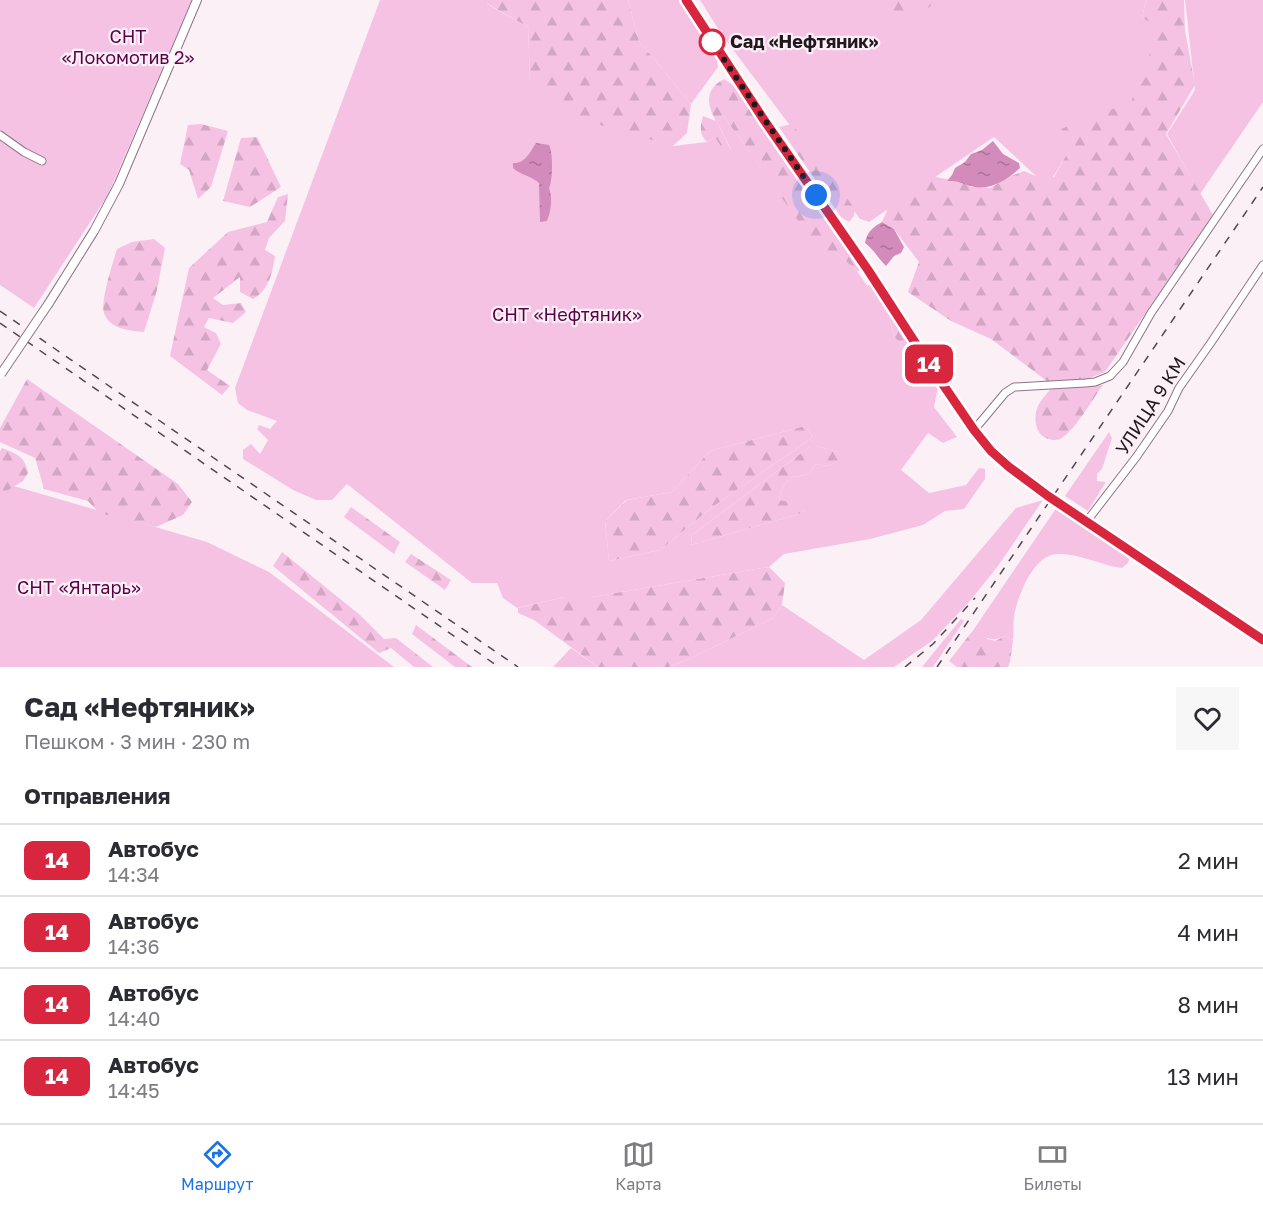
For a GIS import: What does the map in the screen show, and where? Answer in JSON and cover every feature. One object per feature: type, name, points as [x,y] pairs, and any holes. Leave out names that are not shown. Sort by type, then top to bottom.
[{"type":"main road","points":[[1,374],[94,231],[119,184],[197,0]]},
{"type":"street","points":[[686,0],[728,66],[974,430],[1000,460],[1087,522],[1263,640]]},
{"type":"street","points":[[0,135],[24,152],[42,161]]},
{"type":"street","points":[[974,430],[1005,393],[1014,387],[1095,382],[1110,376],[1123,362],[1151,313],[1263,149]]},
{"type":"street","name":"УЛИЦА 9 КМ","points":[[1087,522],[1144,447],[1168,411],[1179,388],[1263,265]]},
{"type":"green space","name":"СНТ «Локомотив 2»","points":[[0,0],[192,0],[108,195],[34,308],[0,285]]},
{"type":"green space","name":"СНТ «Нефтяник»","points":[[380,0],[488,0],[487,4],[528,27],[530,79],[673,146],[707,142],[715,137],[731,149],[717,122],[723,115],[816,245],[839,255],[857,271],[889,318],[895,337],[917,367],[938,387],[934,407],[957,437],[943,443],[928,433],[901,470],[929,493],[966,485],[979,468],[985,469],[985,479],[964,509],[945,511],[923,525],[870,539],[784,554],[769,567],[592,597],[564,597],[517,608],[503,598],[497,583],[472,583],[347,484],[332,500],[316,500],[293,490],[243,459],[243,450],[251,444],[260,454],[268,440],[257,429],[259,425],[270,429],[277,421],[247,410],[238,403],[235,388]],"holes":[[[805,426],[813,437],[711,508],[660,550],[609,561],[605,521],[626,500],[672,492],[710,451]],[[812,445],[838,452],[838,461],[828,466],[816,464],[809,474],[789,478],[781,490],[779,501],[804,510],[799,514],[691,545],[692,535]]]},
{"type":"green space","points":[[488,0],[628,0],[639,41],[691,104],[687,133],[673,146],[563,114],[530,79],[528,27],[486,3]]},
{"type":"green space","points":[[628,0],[680,0],[717,60],[718,67],[691,104],[639,41]]},
{"type":"green space","points":[[700,0],[1146,0],[1142,18],[1161,26],[1133,103],[1073,145],[1053,177],[1037,177],[994,137],[869,222],[860,219],[722,35]]},
{"type":"green space","points":[[869,0],[932,0],[930,7],[922,10],[899,12],[883,8]]},
{"type":"green space","points":[[1146,0],[1184,0],[1185,30],[1195,85],[1166,134],[1213,215],[1105,372],[1087,379],[1048,382],[991,339],[951,321],[908,292],[919,262],[894,229],[882,222],[892,199],[931,176],[962,182],[972,187],[990,188],[1024,171],[1036,176],[1054,177],[1072,145],[1061,129],[1131,102],[1160,27],[1142,18]]},
{"type":"green space","points":[[1185,0],[1263,0],[1263,102],[1200,194],[1167,134],[1195,90]]},
{"type":"green space","points":[[724,79],[737,88],[861,270],[857,271],[839,255],[816,246],[723,115],[717,122],[731,150],[724,151],[715,137],[707,142],[704,139],[701,130],[703,116],[716,121],[710,109],[710,92]]},
{"type":"green space","points":[[201,124],[228,131],[211,187],[198,199],[189,170],[180,164],[188,125]]},
{"type":"green space","points":[[792,124],[855,209],[854,216],[849,222],[841,217],[779,127]]},
{"type":"green space","points":[[257,137],[281,187],[250,207],[223,201],[241,138]]},
{"type":"green space","points":[[288,194],[285,221],[269,238],[265,250],[275,256],[271,275],[263,291],[253,299],[240,292],[240,277],[213,298],[223,305],[241,303],[246,312],[233,323],[209,318],[204,327],[216,333],[221,344],[207,370],[230,386],[222,395],[170,356],[189,268],[228,232],[267,222],[278,197]]},
{"type":"green space","points":[[154,239],[165,248],[157,290],[144,332],[115,326],[110,323],[103,308],[107,282],[117,249],[132,242]]},
{"type":"green space","points":[[870,284],[899,324],[938,387],[917,367],[895,337],[889,318],[867,286]]},
{"type":"green space","points":[[27,379],[178,484],[192,502],[183,515],[156,527],[99,513],[88,501],[44,489],[35,458],[0,442],[0,428]]},
{"type":"green space","points":[[1103,385],[1066,435],[1056,440],[1042,436],[1035,420],[1036,410],[1052,387]]},
{"type":"green space","points":[[805,426],[813,437],[711,508],[660,550],[609,561],[605,521],[627,500],[672,492],[710,451]]},
{"type":"green space","points":[[1109,432],[1112,438],[1102,469],[1097,474],[1097,481],[1106,482],[1088,511],[1065,496]]},
{"type":"green space","points":[[812,445],[838,452],[838,461],[828,466],[816,464],[809,474],[789,478],[781,490],[779,500],[800,504],[804,510],[799,514],[691,545],[692,535]]},
{"type":"green space","points":[[2,448],[20,456],[28,473],[23,481],[0,495],[0,451]]},
{"type":"green space","name":"СНТ «Янтарь»","points":[[0,482],[207,542],[269,572],[394,667],[0,667]]},
{"type":"green space","points":[[1043,500],[998,566],[969,602],[932,641],[894,667],[669,667],[773,618],[782,605],[864,660],[921,620],[1016,508]]},
{"type":"green space","points":[[351,507],[400,542],[394,554],[344,517]]},
{"type":"green space","points":[[1057,507],[1130,556],[1128,563],[1122,568],[1073,555],[1048,556],[1034,569],[1023,588],[1014,616],[1013,640],[1005,636],[996,639],[986,637],[974,629]]},
{"type":"green space","points":[[282,552],[360,615],[384,639],[396,638],[433,667],[414,667],[391,648],[379,653],[273,566]]},
{"type":"green space","points":[[411,554],[451,580],[445,590],[405,562]]},
{"type":"green space","points":[[769,567],[785,583],[782,605],[773,618],[669,667],[598,667],[534,620],[518,613],[518,608],[564,597],[592,597]]},
{"type":"green space","points":[[961,619],[964,621],[933,667],[922,667]]},
{"type":"green space","points":[[416,625],[472,667],[455,667],[412,634]]},
{"type":"green space","points":[[985,627],[987,639],[995,641],[1005,636],[1013,640],[1008,667],[957,667],[949,661],[974,629]]},
{"type":"green space","points":[[571,648],[598,667],[553,667]]},
{"type":"water","points":[[993,141],[1003,154],[1019,163],[1020,168],[1004,181],[991,186],[978,187],[947,181],[955,168],[965,162],[971,154],[982,150]]},
{"type":"water","points":[[536,143],[549,145],[552,160],[549,188],[550,209],[547,221],[540,222],[539,183],[513,168],[513,163],[521,162]]},
{"type":"water","points":[[882,222],[894,229],[904,247],[901,253],[894,256],[886,266],[865,243],[871,230]]},
{"type":"railway","points":[[937,667],[1263,187]]},
{"type":"railway","points":[[0,311],[518,667]]},
{"type":"railway","points":[[0,323],[499,667]]},
{"type":"railway","points":[[905,667],[933,644],[975,598]]},
{"type":"bus line","name":"14","points":[[686,0],[764,120],[868,270],[974,430],[991,451],[1048,496],[1263,640]]},
{"type":"place","name":"Сад «Нефтяник»","points":[[712,42]]},
{"type":"route","points":[[712,42],[816,195]]}]
